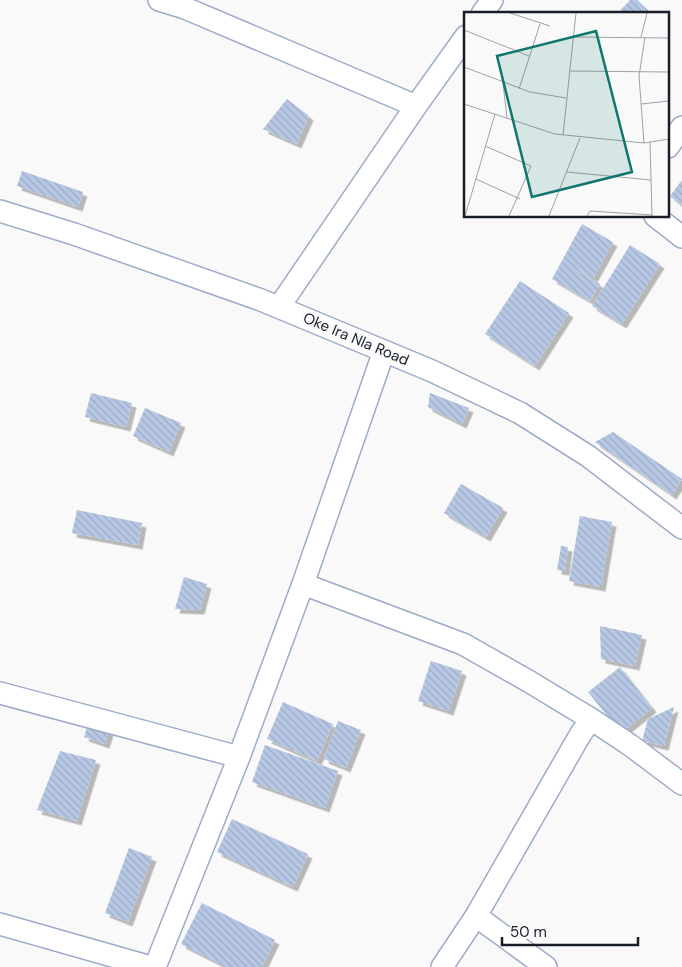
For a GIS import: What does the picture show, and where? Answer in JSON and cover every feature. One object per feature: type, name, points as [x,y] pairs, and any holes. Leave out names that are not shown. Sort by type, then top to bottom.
[{"type":"street","points":[[159,0],[186,8],[416,106]]},
{"type":"street","points":[[483,12],[492,0]]},
{"type":"street","points":[[279,307],[464,39]]},
{"type":"street","points":[[670,144],[682,127]]},
{"type":"street","name":"Oke Ira Nla Road","points":[[0,212],[74,234],[279,307],[432,371],[520,413],[588,456],[682,528]]},
{"type":"street","points":[[658,218],[682,237]]},
{"type":"street","points":[[155,967],[239,757],[384,351]]},
{"type":"street","points":[[302,584],[463,644],[591,719],[630,745],[682,784]]},
{"type":"street","points":[[0,693],[239,757]]},
{"type":"street","points":[[442,967],[476,916],[591,719]]},
{"type":"street","points":[[476,916],[546,967]]},
{"type":"street","points":[[0,924],[151,967]]},
{"type":"building","points":[[630,0],[637,0],[650,12],[619,12]]},
{"type":"building","points":[[287,99],[309,116],[297,144],[263,129]]},
{"type":"building","points":[[22,171],[83,192],[78,207],[17,186]]},
{"type":"building","points":[[682,180],[682,206],[670,196]]},
{"type":"building","points":[[582,224],[613,242],[593,278],[572,268],[600,284],[590,301],[552,279]]},
{"type":"building","points":[[630,245],[660,264],[622,324],[592,306]]},
{"type":"building","points":[[520,281],[569,313],[535,366],[485,334]]},
{"type":"building","points":[[91,393],[132,403],[126,427],[85,417]]},
{"type":"building","points":[[430,393],[469,408],[462,424],[428,407]]},
{"type":"building","points":[[145,408],[181,423],[169,452],[133,436]]},
{"type":"building","points":[[613,432],[682,479],[672,495],[595,442]]},
{"type":"building","points":[[461,484],[503,508],[486,537],[444,513]]},
{"type":"building","points":[[77,510],[142,523],[138,545],[72,533]]},
{"type":"building","points":[[580,516],[612,522],[601,587],[569,581]]},
{"type":"building","points":[[561,546],[568,547],[565,571],[557,570]]},
{"type":"building","points":[[184,577],[207,584],[200,610],[175,609]]},
{"type":"building","points":[[600,626],[642,635],[635,666],[601,659]]},
{"type":"building","points":[[431,661],[462,671],[449,711],[418,701]]},
{"type":"building","points":[[620,667],[652,708],[621,733],[588,692]]},
{"type":"building","points":[[283,702],[333,724],[317,761],[267,739]]},
{"type":"building","points":[[674,707],[664,746],[642,741],[648,719]]},
{"type":"building","points":[[338,721],[361,730],[346,768],[324,759]]},
{"type":"building","points":[[88,724],[109,731],[105,744],[84,737]]},
{"type":"building","points":[[265,745],[338,771],[325,808],[252,782]]},
{"type":"building","points":[[60,751],[96,760],[77,821],[37,810]]},
{"type":"building","points":[[232,819],[308,854],[293,887],[217,852]]},
{"type":"building","points":[[129,848],[152,857],[128,922],[105,913]]},
{"type":"building","points":[[202,903],[275,940],[262,967],[227,967],[181,944]]}]
